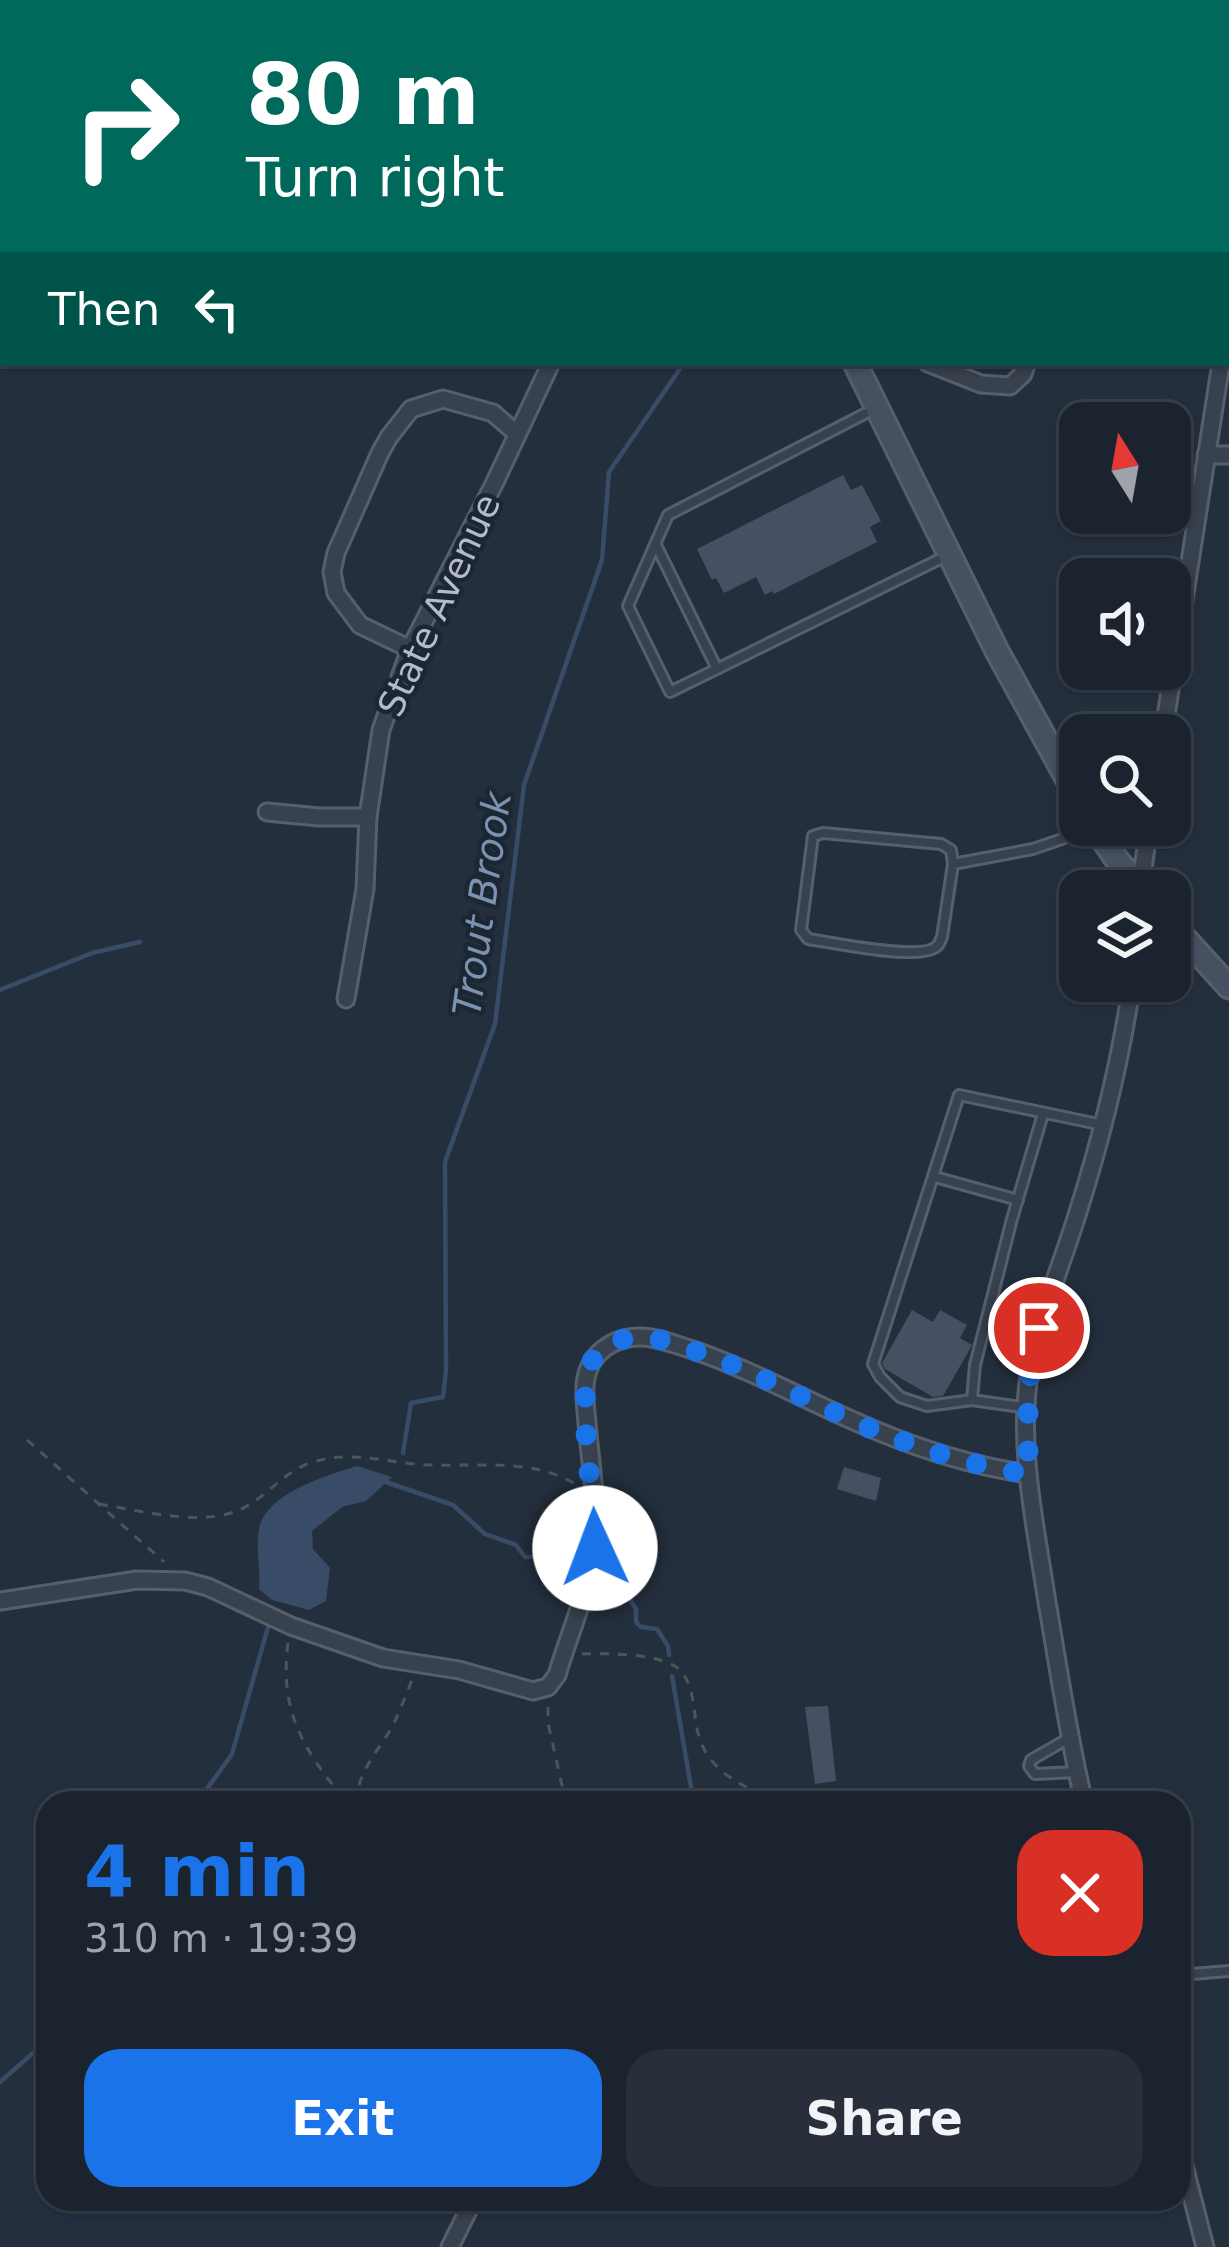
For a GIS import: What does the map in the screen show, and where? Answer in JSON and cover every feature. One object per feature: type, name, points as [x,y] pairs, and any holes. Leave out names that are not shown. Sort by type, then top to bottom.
[{"type":"main road","points":[[856,366],[997,651],[1059,764]]},
{"type":"main road","points":[[1191,945],[1229,987]]},
{"type":"street","name":"State Avenue","points":[[346,1000],[365,889],[368,817],[381,730],[410,649],[550,366]]},
{"type":"street","points":[[936,366],[981,384],[1010,386],[1026,366]]},
{"type":"street","points":[[1166,714],[1221,366]]},
{"type":"street","points":[[410,649],[361,626],[336,593],[332,572],[380,453],[411,409],[443,399],[493,413],[517,434]]},
{"type":"street","points":[[1206,455],[1229,455]]},
{"type":"street","points":[[267,812],[368,817]]},
{"type":"street","points":[[1081,1791],[1028,1474],[1030,1369],[1104,1125],[1128,1002]]},
{"type":"street","points":[[0,1601],[136,1580],[185,1581],[382,1658],[459,1670],[533,1691],[548,1687],[557,1675],[595,1548],[586,1379],[592,1359],[623,1339],[665,1341],[721,1360],[888,1436],[990,1468],[1028,1474]]},
{"type":"street","points":[[1191,2193],[1205,2247]]},
{"type":"street","points":[[450,2247],[467,2211]]},
{"type":"lane","points":[[876,408],[668,515],[628,607],[670,692],[949,554]]},
{"type":"lane","points":[[656,543],[717,669]]},
{"type":"lane","points":[[823,832],[941,844],[951,850],[953,864],[941,937],[937,946],[926,951],[808,939],[801,930],[813,836],[823,832]]},
{"type":"lane","points":[[953,864],[1033,849],[1059,839]]},
{"type":"lane","points":[[1028,1408],[972,1400],[927,1406],[900,1397],[873,1364],[959,1095],[1104,1125]]},
{"type":"lane","points":[[972,1400],[975,1365],[1043,1114]]},
{"type":"lane","points":[[934,1177],[1018,1200]]},
{"type":"lane","points":[[1070,1737],[1030,1760],[1028,1766],[1035,1774],[1077,1772]]},
{"type":"lane","points":[[1191,1974],[1229,1971]]},
{"type":"path","points":[[27,1439],[185,1581]]},
{"type":"path","points":[[99,1504],[204,1517],[230,1514],[257,1501],[301,1467],[333,1456],[536,1469],[563,1477],[593,1496]]},
{"type":"path","points":[[291,1626],[284,1675],[287,1698],[308,1753],[338,1791]]},
{"type":"path","points":[[562,1658],[597,1653],[672,1664],[690,1687],[710,1762],[730,1778],[762,1791]]},
{"type":"path","points":[[357,1791],[393,1725],[418,1664]]},
{"type":"path","points":[[548,1687],[548,1723],[563,1791]]},
{"type":"water","points":[[357,1466],[392,1477],[366,1501],[342,1507],[312,1531],[313,1549],[330,1568],[326,1601],[309,1610],[272,1600],[259,1589],[261,1522],[277,1501]]},
{"type":"building","points":[[843,475],[851,490],[862,485],[881,521],[870,527],[877,542],[774,594],[765,595],[756,577],[724,593],[716,578],[712,580],[697,549]]},
{"type":"building","points":[[912,1310],[933,1322],[940,1310],[967,1325],[960,1338],[972,1345],[943,1396],[933,1397],[882,1363]]},
{"type":"building","points":[[844,1467],[881,1478],[876,1501],[837,1489]]},
{"type":"building","points":[[828,1706],[836,1781],[815,1784],[805,1707]]},
{"type":"waterway","name":"Trout Brook","points":[[403,1453],[411,1403],[443,1397],[445,1162],[495,1024],[524,785],[602,560],[609,472],[682,366]]},
{"type":"waterway","points":[[0,990],[92,953],[140,942]]},
{"type":"waterway","points":[[386,1482],[453,1505],[485,1534],[516,1545],[525,1557],[547,1557],[575,1575]]},
{"type":"waterway","points":[[595,1582],[620,1584],[636,1609],[636,1622],[657,1629],[669,1655]]},
{"type":"waterway","name":"Trout Brook","points":[[206,1791],[232,1754],[268,1627]]},
{"type":"waterway","points":[[672,1676],[690,1791]]},
{"type":"waterway","name":"Trout Brook","points":[[0,2082],[36,2050]]},
{"type":"route","points":[[595,1548],[586,1379],[592,1359],[607,1346],[642,1337],[665,1341],[721,1360],[888,1436],[990,1468],[1028,1474],[1028,1390],[1039,1328]]}]
